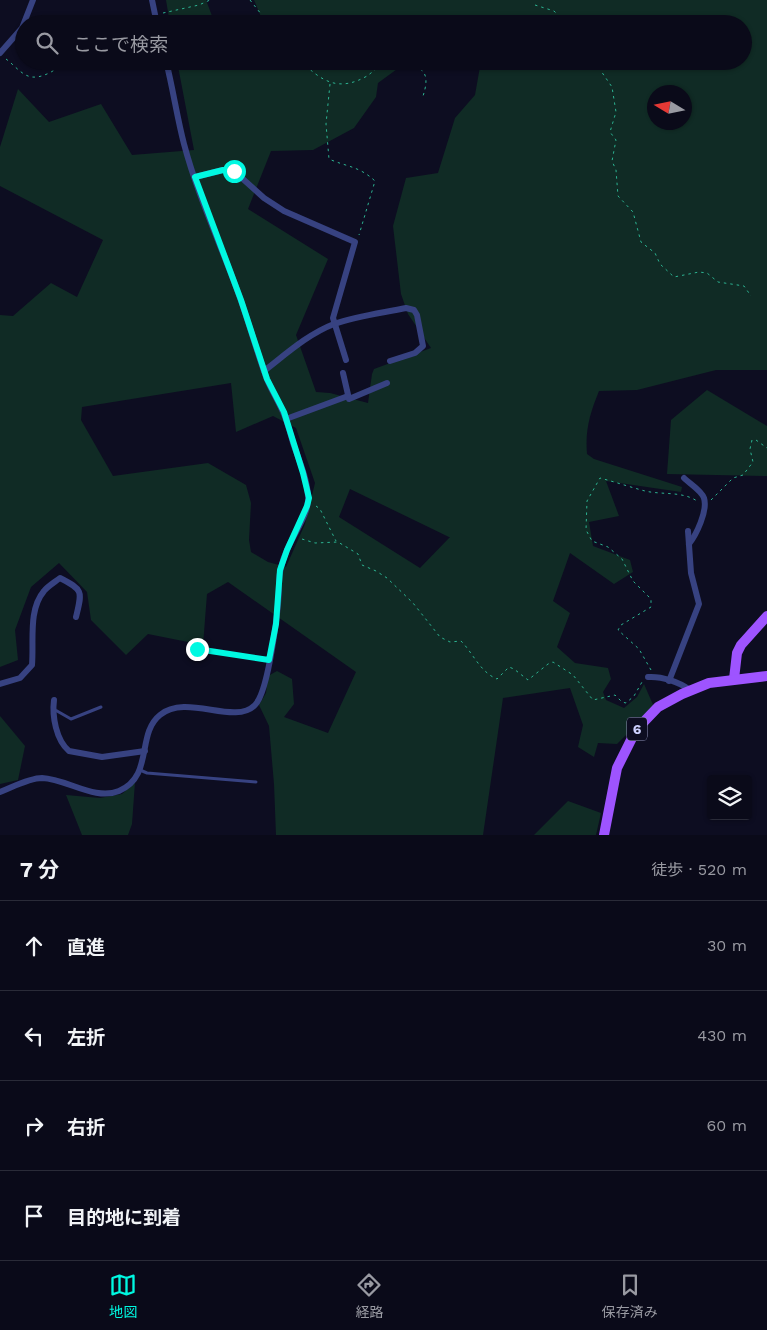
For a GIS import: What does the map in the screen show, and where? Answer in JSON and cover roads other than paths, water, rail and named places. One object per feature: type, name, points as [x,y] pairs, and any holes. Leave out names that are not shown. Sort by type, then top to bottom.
[{"type":"main road","points":[[737,679],[737,654],[741,645],[767,616]]},
{"type":"main road","name":"6","points":[[604,835],[617,768],[636,730],[658,707],[709,682],[767,676]]},
{"type":"street","points":[[27,15],[33,0]]},
{"type":"street","points":[[152,0],[155,15]]},
{"type":"street","points":[[0,53],[15,36]]},
{"type":"street","points":[[0,792],[38,778],[56,779],[88,791],[102,793],[119,791],[133,780],[140,770],[149,731],[158,716],[166,711],[183,706],[233,712],[249,710],[260,698],[269,660],[276,624],[280,570],[308,504],[309,498],[303,473],[286,419],[264,371],[241,300],[184,144],[168,70]]},
{"type":"street","points":[[195,177],[223,170],[234,171],[264,198],[284,211],[355,242],[333,318],[346,360]]},
{"type":"street","points":[[264,371],[300,343],[335,324],[406,308],[414,310],[423,346],[415,353],[390,361]]},
{"type":"street","points":[[343,373],[348,396]]},
{"type":"street","points":[[286,419],[348,396],[349,399],[387,384]]},
{"type":"street","points":[[684,478],[704,497],[700,523],[695,536],[689,544]]},
{"type":"street","points":[[669,681],[699,604],[691,573],[688,531]]},
{"type":"street","points":[[0,684],[20,678],[32,664],[33,623],[37,606],[44,591],[60,578],[78,588],[80,592],[76,617]]},
{"type":"street","points":[[650,677],[682,684],[690,690]]},
{"type":"street","points":[[54,700],[53,710],[62,742],[68,751],[102,757],[145,751]]},
{"type":"lane","points":[[197,649],[269,660]]},
{"type":"lane","points":[[53,710],[71,719],[101,707]]},
{"type":"lane","points":[[140,770],[147,773],[256,782]]}]
